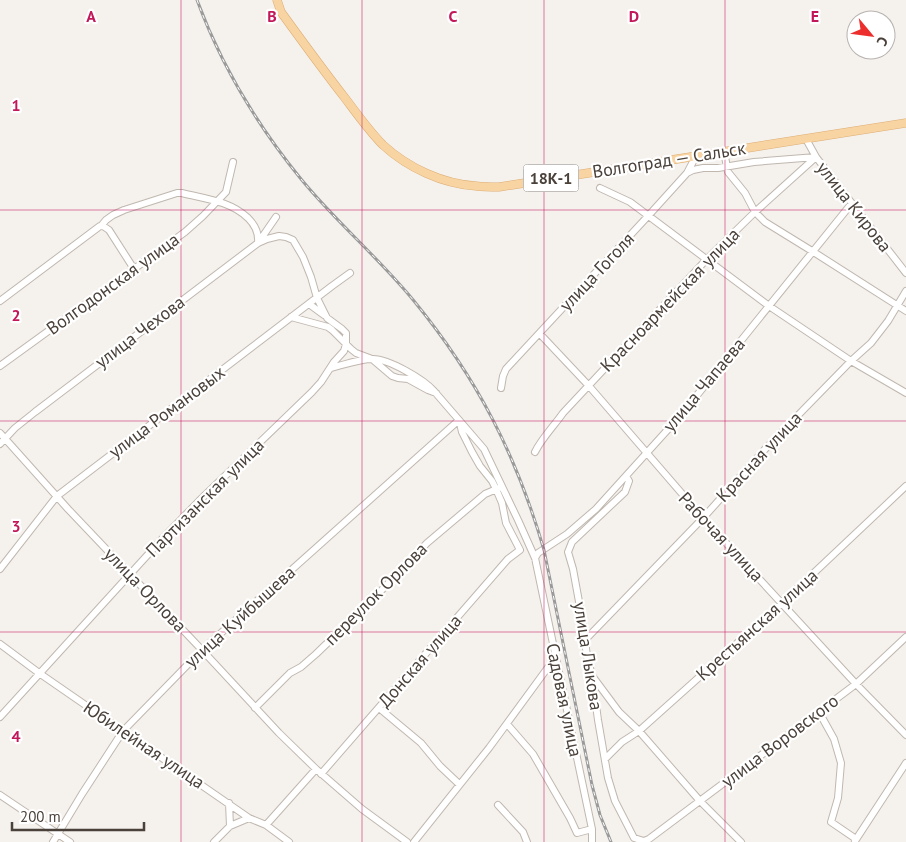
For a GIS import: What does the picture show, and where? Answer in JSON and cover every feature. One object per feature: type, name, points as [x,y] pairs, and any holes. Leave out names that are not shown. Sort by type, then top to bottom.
[{"type":"main road","name":"Волгоград — Сальск","points":[[277,0],[281,12],[371,132],[394,154],[411,165],[428,174],[453,183],[499,187],[906,123]]},
{"type":"street","name":"улица Кирова","points":[[806,139],[816,157],[906,273]]},
{"type":"street","points":[[724,152],[728,172],[745,193],[755,212],[765,222],[906,311]]},
{"type":"street","name":"улица Гоголя","points":[[501,388],[506,369],[687,173],[696,156]]},
{"type":"street","points":[[687,173],[698,169],[816,157]]},
{"type":"street","name":"Красноармейская улица","points":[[534,452],[563,412],[707,259],[755,212],[816,157]]},
{"type":"street","points":[[219,199],[226,192],[233,162]]},
{"type":"street","points":[[600,188],[630,202],[769,306],[851,361],[906,393]]},
{"type":"street","points":[[0,301],[113,215],[169,195],[182,193],[219,199],[238,210],[250,221],[257,232],[258,243],[279,236],[293,240],[303,257],[317,298],[327,318]]},
{"type":"street","name":"Волгодонская улица","points":[[0,366],[185,232],[219,199]]},
{"type":"street","name":"улица Чапаева","points":[[535,558],[596,509],[681,415],[852,203]]},
{"type":"street","name":"улица Чехова","points":[[0,444],[2,435],[258,243],[276,217]]},
{"type":"street","points":[[101,226],[109,230],[134,269]]},
{"type":"street","name":"улица Романовых","points":[[0,569],[57,496],[350,273]]},
{"type":"street","name":"Красная улица","points":[[585,640],[703,518],[767,447],[871,343],[888,321],[906,291]]},
{"type":"street","points":[[309,304],[346,333],[346,344]]},
{"type":"street","points":[[291,317],[328,327],[356,353],[372,359],[392,376],[408,379],[437,393]]},
{"type":"street","name":"Рабочая улица","points":[[540,334],[589,386],[703,518],[856,684],[906,735]]},
{"type":"street","name":"Партизанская улица","points":[[0,717],[163,538],[312,392],[344,350],[346,344]]},
{"type":"street","points":[[331,368],[359,361],[380,359],[426,383],[437,393],[459,420]]},
{"type":"street","name":"Садовая улица","points":[[459,420],[462,432],[480,466],[499,487],[506,523],[520,550]]},
{"type":"street","name":"Садовая улица","points":[[459,420],[484,449],[499,487],[535,558],[592,829],[592,842]]},
{"type":"street","name":"улица Куйбышева","points":[[53,842],[123,731],[202,650],[459,420]]},
{"type":"street","name":"улица Орлова","points":[[2,435],[279,733],[362,809],[407,842]]},
{"type":"street","name":"улица Лыкова","points":[[626,476],[629,482],[625,492],[572,542],[568,552],[573,569],[592,676],[608,778],[615,801],[634,838],[644,842],[650,841]]},
{"type":"street","name":"Крестьянская улица","points":[[605,759],[622,742],[639,731],[782,604],[906,486]]},
{"type":"street","name":"переулок Орлова","points":[[255,708],[290,673],[301,667],[316,654],[427,543],[485,494],[499,487]]},
{"type":"street","points":[[898,495],[906,499]]},
{"type":"street","name":"Донская улица","points":[[266,825],[379,708],[508,559],[520,550]]},
{"type":"street","name":"улица Воровского","points":[[650,841],[700,801],[856,684],[906,637]]},
{"type":"street","name":"Юбилейная улица","points":[[0,644],[249,818],[266,825],[289,842]]},
{"type":"street","points":[[414,842],[549,666],[556,663]]},
{"type":"street","points":[[592,676],[619,712],[639,731],[700,801],[742,842]]},
{"type":"street","points":[[379,708],[421,742],[436,762],[459,784]]},
{"type":"street","points":[[820,712],[834,739],[841,763],[838,798],[830,822],[855,841],[906,762]]},
{"type":"street","points":[[506,724],[533,754],[570,818],[576,833],[592,829]]},
{"type":"street","points":[[0,795],[70,842]]},
{"type":"street","points":[[229,803],[230,826]]},
{"type":"street","points":[[498,805],[523,832],[528,842]]},
{"type":"street","points":[[214,842],[230,826],[238,821],[249,818]]},
{"type":"railway","points":[[197,0],[217,48],[255,116],[314,195],[386,270],[437,330],[457,359],[492,418],[521,481],[544,550],[592,785],[600,815],[611,842]]}]
